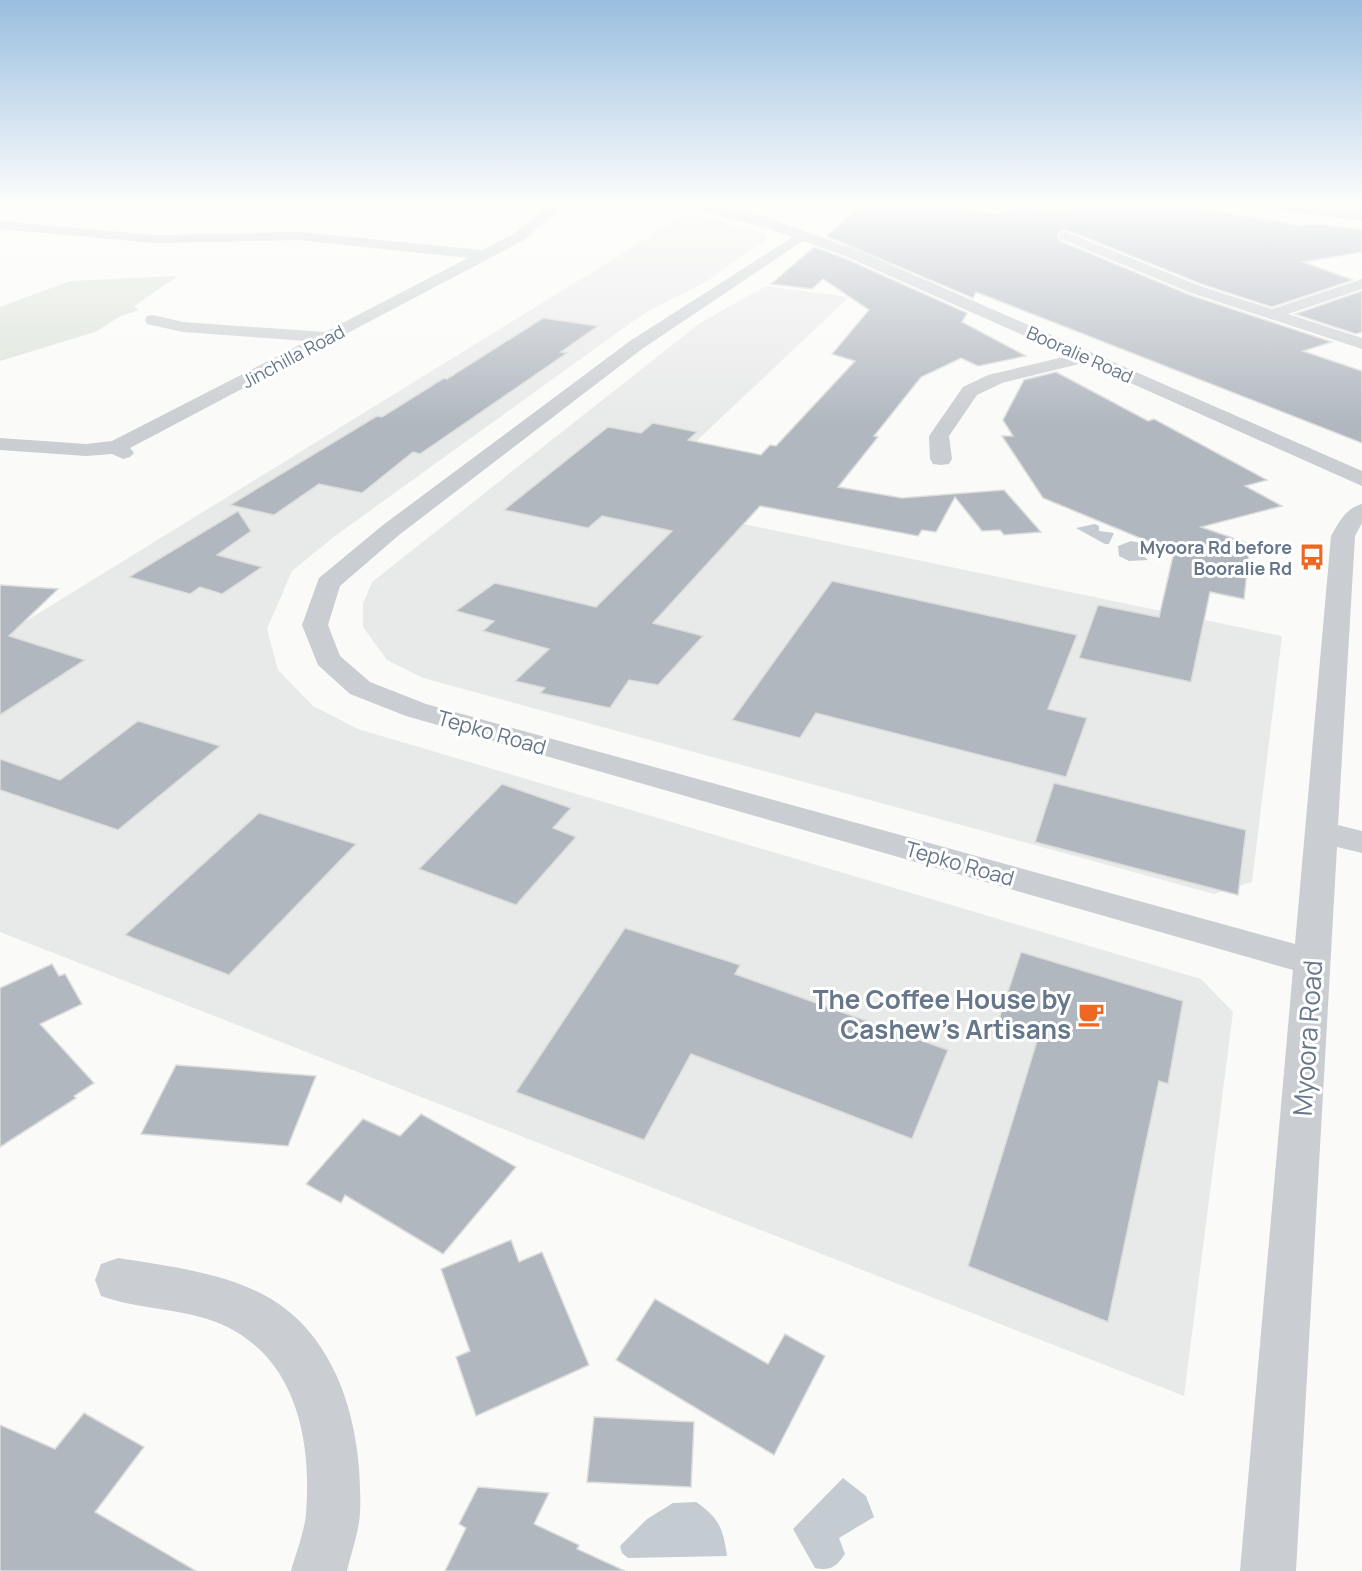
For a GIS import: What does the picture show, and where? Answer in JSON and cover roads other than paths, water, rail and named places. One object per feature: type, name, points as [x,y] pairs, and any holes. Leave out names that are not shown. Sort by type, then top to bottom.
[{"type":"street","name":"Jinchilla Road","points":[[0,444],[120,450],[442,277]]},
{"type":"street","name":"Tepko Road","points":[[738,277],[636,345],[391,530],[328,584],[315,626],[328,659],[360,688],[416,710],[1312,962]]},
{"type":"street","name":"Booralie Road","points":[[905,277],[1362,479]]},
{"type":"street","points":[[1166,277],[1197,290],[1362,344]]},
{"type":"street","points":[[1273,314],[1362,284]]},
{"type":"street","points":[[153,320],[183,327],[329,337]]},
{"type":"street","points":[[940,459],[939,436],[970,391],[995,379],[1085,357]]},
{"type":"street","name":"Myoora Road","points":[[1268,1571],[1343,536],[1352,520],[1362,511]]},
{"type":"street","points":[[1322,832],[1362,842]]},
{"type":"street","points":[[118,1280],[191,1293],[232,1305],[269,1326],[295,1353],[320,1396],[331,1450],[333,1515],[319,1571]]},
{"type":"place","name":"Myoora Rd before Booralie Rd","points":[[1312,557]]},
{"type":"place","name":"The Coffee House by Cashew's Artisans","points":[[1091,1014]]}]
